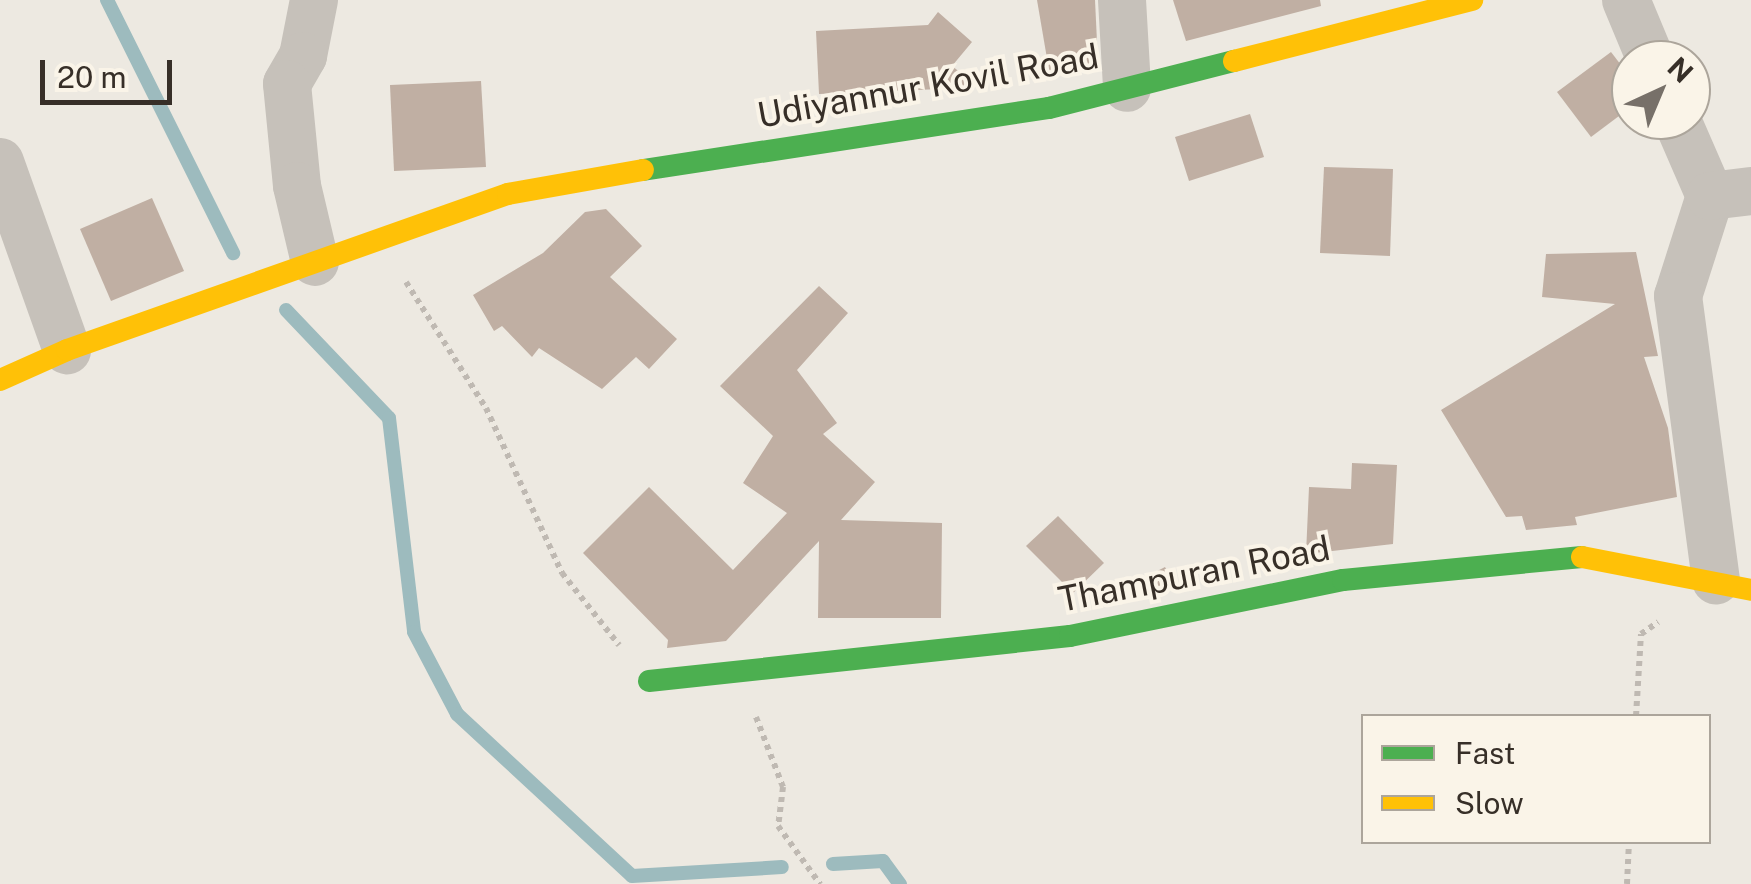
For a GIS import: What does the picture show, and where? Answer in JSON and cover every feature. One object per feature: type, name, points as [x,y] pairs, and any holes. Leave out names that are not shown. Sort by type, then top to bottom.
[{"type":"street","points":[[314,0],[303,56],[287,84],[297,186],[315,262]]},
{"type":"street","points":[[1122,0],[1127,88]]},
{"type":"street","name":"Udiyannur Kovil Road","points":[[0,380],[67,350],[508,194],[818,140],[1049,108],[1472,0]]},
{"type":"street","points":[[1626,0],[1643,40]]},
{"type":"street","points":[[1692,140],[1730,194],[1678,296],[1734,585]]},
{"type":"street","points":[[0,162],[67,350]]},
{"type":"street","name":"Thampuran Road","points":[[648,682],[1070,636],[1253,594],[1404,572],[1498,569],[1579,556],[1734,585]]},
{"type":"path","points":[[378,239],[486,408],[562,573],[648,682]]},
{"type":"path","points":[[1636,714],[1641,634],[1734,585]]},
{"type":"path","points":[[747,712],[759,719],[783,786],[778,826],[820,884]]},
{"type":"path","points":[[1627,884],[1629,844]]},
{"type":"building","points":[[1037,0],[1095,0],[1098,63],[1050,76]]},
{"type":"building","points":[[1173,0],[1320,0],[1321,6],[1186,41]]},
{"type":"building","points":[[938,12],[972,42],[952,66],[971,81],[965,88],[819,94],[816,31],[928,25]]},
{"type":"building","points":[[1611,52],[1611,122],[1591,137],[1557,92]]},
{"type":"building","points":[[481,81],[486,167],[394,171],[390,85]]},
{"type":"building","points":[[1250,114],[1264,157],[1189,181],[1175,137]]},
{"type":"building","points":[[1324,167],[1393,169],[1390,256],[1320,253]]},
{"type":"building","points":[[152,198],[184,271],[111,301],[80,229]]},
{"type":"building","points":[[606,209],[642,246],[610,277],[677,339],[649,369],[636,357],[602,389],[539,348],[532,357],[502,326],[494,331],[473,295],[543,253],[585,212]]},
{"type":"building","points":[[1636,252],[1658,356],[1644,357],[1668,428],[1677,497],[1575,517],[1577,525],[1526,530],[1522,516],[1506,517],[1441,410],[1615,304],[1542,297],[1546,254]]},
{"type":"building","points":[[819,286],[848,313],[797,370],[837,423],[823,434],[875,482],[841,520],[942,523],[941,618],[818,618],[819,541],[726,641],[667,648],[668,640],[583,553],[649,487],[733,570],[787,513],[743,483],[773,436],[720,386]]},
{"type":"building","points":[[1352,463],[1397,465],[1393,544],[1306,554],[1309,487],[1351,489]]},
{"type":"building","points":[[1058,516],[1104,563],[1073,593],[1026,546]]},
{"type":"building","points":[[1165,567],[1173,583],[1109,596]]},
{"type":"waterway","points":[[107,0],[233,253]]},
{"type":"waterway","points":[[286,310],[389,418],[414,632],[457,714],[632,876],[782,867]]},
{"type":"waterway","points":[[833,864],[883,861],[900,884]]},
{"type":"traffic: fast","points":[[643,170],[1049,108],[1234,61]]},
{"type":"traffic: fast","points":[[649,681],[1070,636],[1343,580],[1582,557]]},
{"type":"traffic: slow","points":[[1234,61],[1472,0]]},
{"type":"traffic: slow","points":[[0,380],[67,350],[508,194],[643,170]]},
{"type":"traffic: slow","points":[[1582,557],[1751,590]]}]
